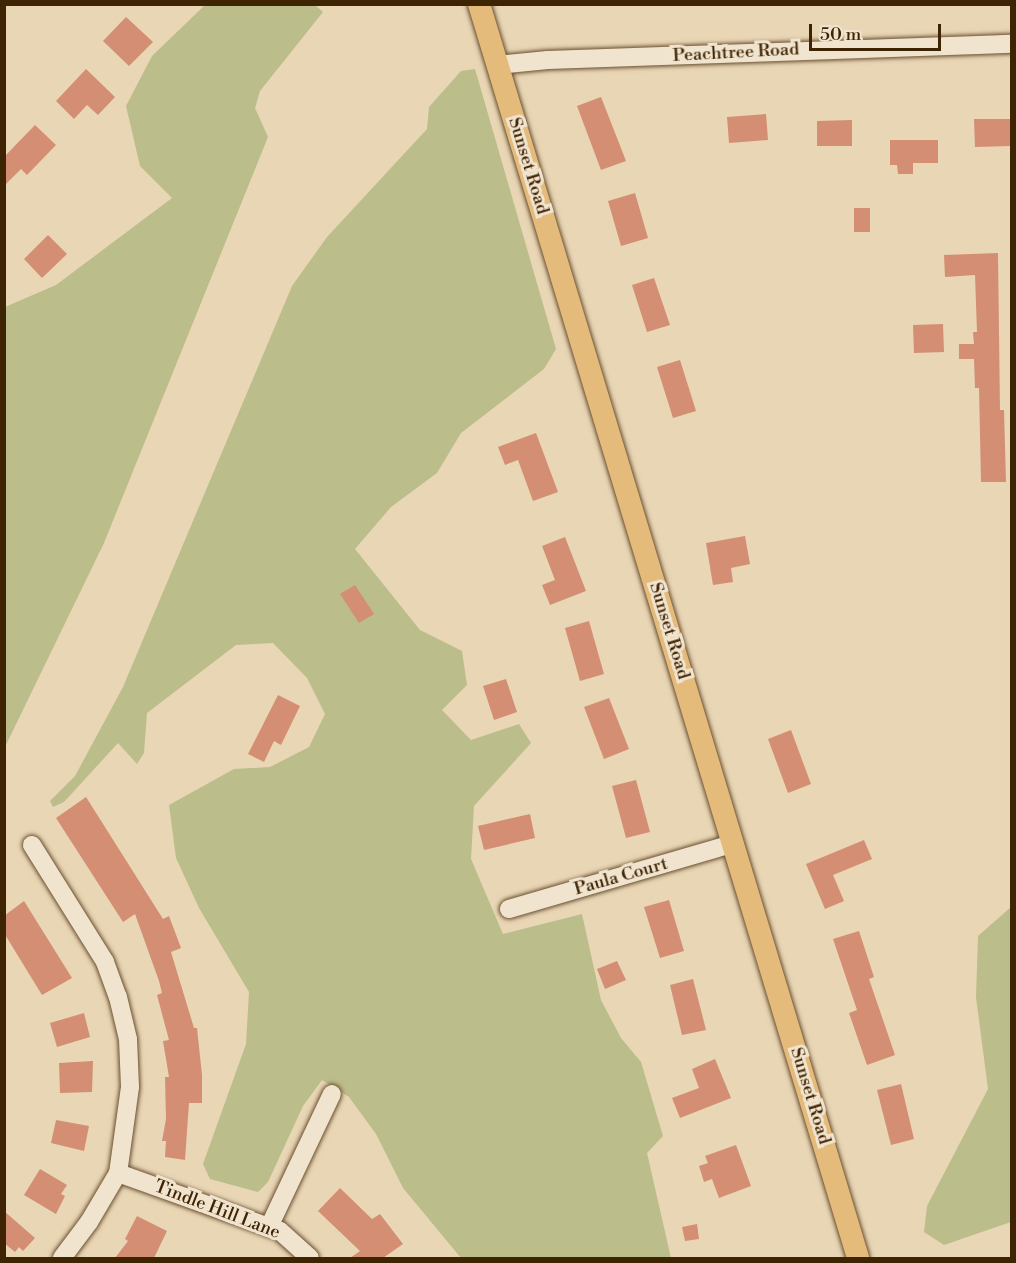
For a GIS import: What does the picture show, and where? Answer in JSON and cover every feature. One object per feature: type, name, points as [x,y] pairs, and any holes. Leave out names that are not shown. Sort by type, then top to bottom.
[{"type":"main road","name":"Sunset Road","points":[[478,4],[858,1258]]},
{"type":"street","name":"Peachtree Road","points":[[497,65],[548,60],[1011,44]]},
{"type":"street","name":"Paula Court","points":[[509,909],[732,844]]},
{"type":"street","points":[[32,845],[105,962],[118,997],[128,1039],[130,1087],[118,1173],[89,1222],[62,1258]]},
{"type":"street","points":[[269,1227],[332,1094]]},
{"type":"street","name":"Tindle Hill Lane","points":[[118,1173],[280,1231],[310,1258]]},
{"type":"green space","points":[[206,4],[315,5],[323,12],[260,91],[255,108],[268,137],[104,543],[5,747],[5,307],[56,285],[172,198],[140,166],[126,106],[152,56]]},
{"type":"green space","points":[[475,69],[556,349],[544,369],[461,433],[437,473],[391,507],[355,549],[420,630],[462,651],[467,685],[442,710],[471,740],[519,724],[531,743],[474,806],[471,859],[503,934],[582,914],[601,1000],[621,1038],[641,1062],[663,1136],[647,1153],[671,1258],[461,1258],[403,1188],[376,1134],[349,1097],[322,1080],[303,1106],[268,1182],[258,1192],[210,1179],[203,1164],[246,1044],[249,992],[199,908],[176,858],[169,805],[234,769],[270,767],[309,747],[325,714],[307,678],[273,643],[236,645],[147,713],[144,753],[137,764],[118,743],[64,802],[53,807],[50,801],[75,776],[123,687],[292,286],[327,237],[427,129],[429,107],[461,71]]},
{"type":"green space","points":[[1011,907],[1011,1222],[944,1245],[924,1232],[927,1206],[988,1089],[976,997],[978,936]]},
{"type":"building","points":[[126,17],[153,42],[129,66],[103,41]]},
{"type":"building","points":[[86,69],[115,97],[98,115],[87,105],[74,119],[56,101]]},
{"type":"building","points":[[601,97],[626,161],[601,170],[577,106]]},
{"type":"building","points":[[766,114],[768,140],[729,143],[727,117]]},
{"type":"building","points":[[974,119],[1011,119],[1011,146],[975,147]]},
{"type":"building","points":[[852,120],[852,146],[817,146],[817,121]]},
{"type":"building","points":[[35,125],[56,145],[27,175],[21,169],[4,186],[4,157]]},
{"type":"building","points":[[890,140],[938,140],[938,163],[913,163],[913,174],[898,174],[897,165],[890,165]]},
{"type":"building","points":[[635,193],[648,238],[621,246],[608,201]]},
{"type":"building","points":[[854,208],[870,208],[870,232],[854,232]]},
{"type":"building","points":[[48,235],[67,254],[42,278],[24,259]]},
{"type":"building","points":[[998,253],[1000,410],[1004,410],[1006,482],[981,482],[979,388],[975,388],[974,359],[959,359],[959,344],[974,344],[973,332],[977,332],[975,275],[945,277],[944,255]]},
{"type":"building","points":[[654,278],[670,325],[647,332],[632,285]]},
{"type":"building","points":[[943,324],[944,352],[914,353],[913,325]]},
{"type":"building","points":[[680,360],[696,411],[673,418],[657,367]]},
{"type":"building","points":[[536,433],[558,492],[533,501],[518,460],[505,465],[498,447]]},
{"type":"building","points":[[745,536],[750,564],[731,568],[733,582],[713,585],[706,543]]},
{"type":"building","points":[[565,537],[586,591],[550,605],[542,585],[555,580],[542,546]]},
{"type":"building","points":[[355,585],[374,614],[359,623],[340,594]]},
{"type":"building","points":[[589,621],[604,674],[580,681],[565,628]]},
{"type":"building","points":[[506,679],[517,712],[494,720],[483,686]]},
{"type":"building","points":[[278,695],[300,706],[281,745],[274,741],[264,762],[248,754]]},
{"type":"building","points":[[609,698],[629,749],[604,759],[584,707]]},
{"type":"building","points":[[791,730],[811,784],[788,793],[768,739]]},
{"type":"building","points":[[636,780],[650,832],[626,838],[612,786]]},
{"type":"building","points":[[86,797],[163,919],[169,916],[181,948],[171,952],[194,1028],[197,1028],[202,1075],[202,1103],[189,1103],[185,1160],[165,1157],[166,1141],[162,1141],[166,1119],[165,1077],[169,1077],[163,1041],[169,1040],[157,995],[162,993],[159,981],[135,914],[123,922],[56,818]]},
{"type":"building","points":[[530,814],[535,838],[484,850],[478,826]]},
{"type":"building","points":[[864,840],[872,859],[833,875],[844,901],[825,909],[806,864]]},
{"type":"building","points":[[669,900],[684,951],[660,958],[644,907]]},
{"type":"building","points":[[24,901],[72,978],[42,995],[4,933],[4,916]]},
{"type":"building","points":[[859,931],[874,977],[869,979],[895,1055],[867,1065],[849,1013],[857,1010],[833,939]]},
{"type":"building","points":[[617,961],[626,980],[605,989],[597,969]]},
{"type":"building","points":[[693,979],[706,1030],[682,1035],[670,985]]},
{"type":"building","points":[[84,1013],[90,1037],[57,1047],[50,1023]]},
{"type":"building","points":[[715,1059],[731,1098],[680,1118],[672,1098],[699,1088],[692,1069]]},
{"type":"building","points":[[93,1061],[92,1092],[60,1093],[59,1063]]},
{"type":"building","points":[[901,1084],[914,1139],[891,1145],[877,1090]]},
{"type":"building","points":[[56,1120],[89,1126],[84,1151],[51,1143]]},
{"type":"building","points":[[736,1145],[751,1186],[719,1198],[712,1179],[704,1182],[699,1166],[708,1163],[705,1156]]},
{"type":"building","points":[[40,1169],[67,1185],[61,1194],[65,1196],[56,1214],[24,1195]]},
{"type":"building","points":[[340,1188],[372,1219],[380,1214],[403,1244],[383,1258],[350,1258],[360,1251],[318,1211]]},
{"type":"building","points":[[4,1211],[35,1238],[23,1251],[19,1247],[15,1252],[4,1243]]},
{"type":"building","points":[[137,1216],[167,1231],[154,1258],[115,1258],[128,1241],[125,1239]]},
{"type":"building","points":[[697,1224],[699,1239],[685,1241],[682,1227]]}]
